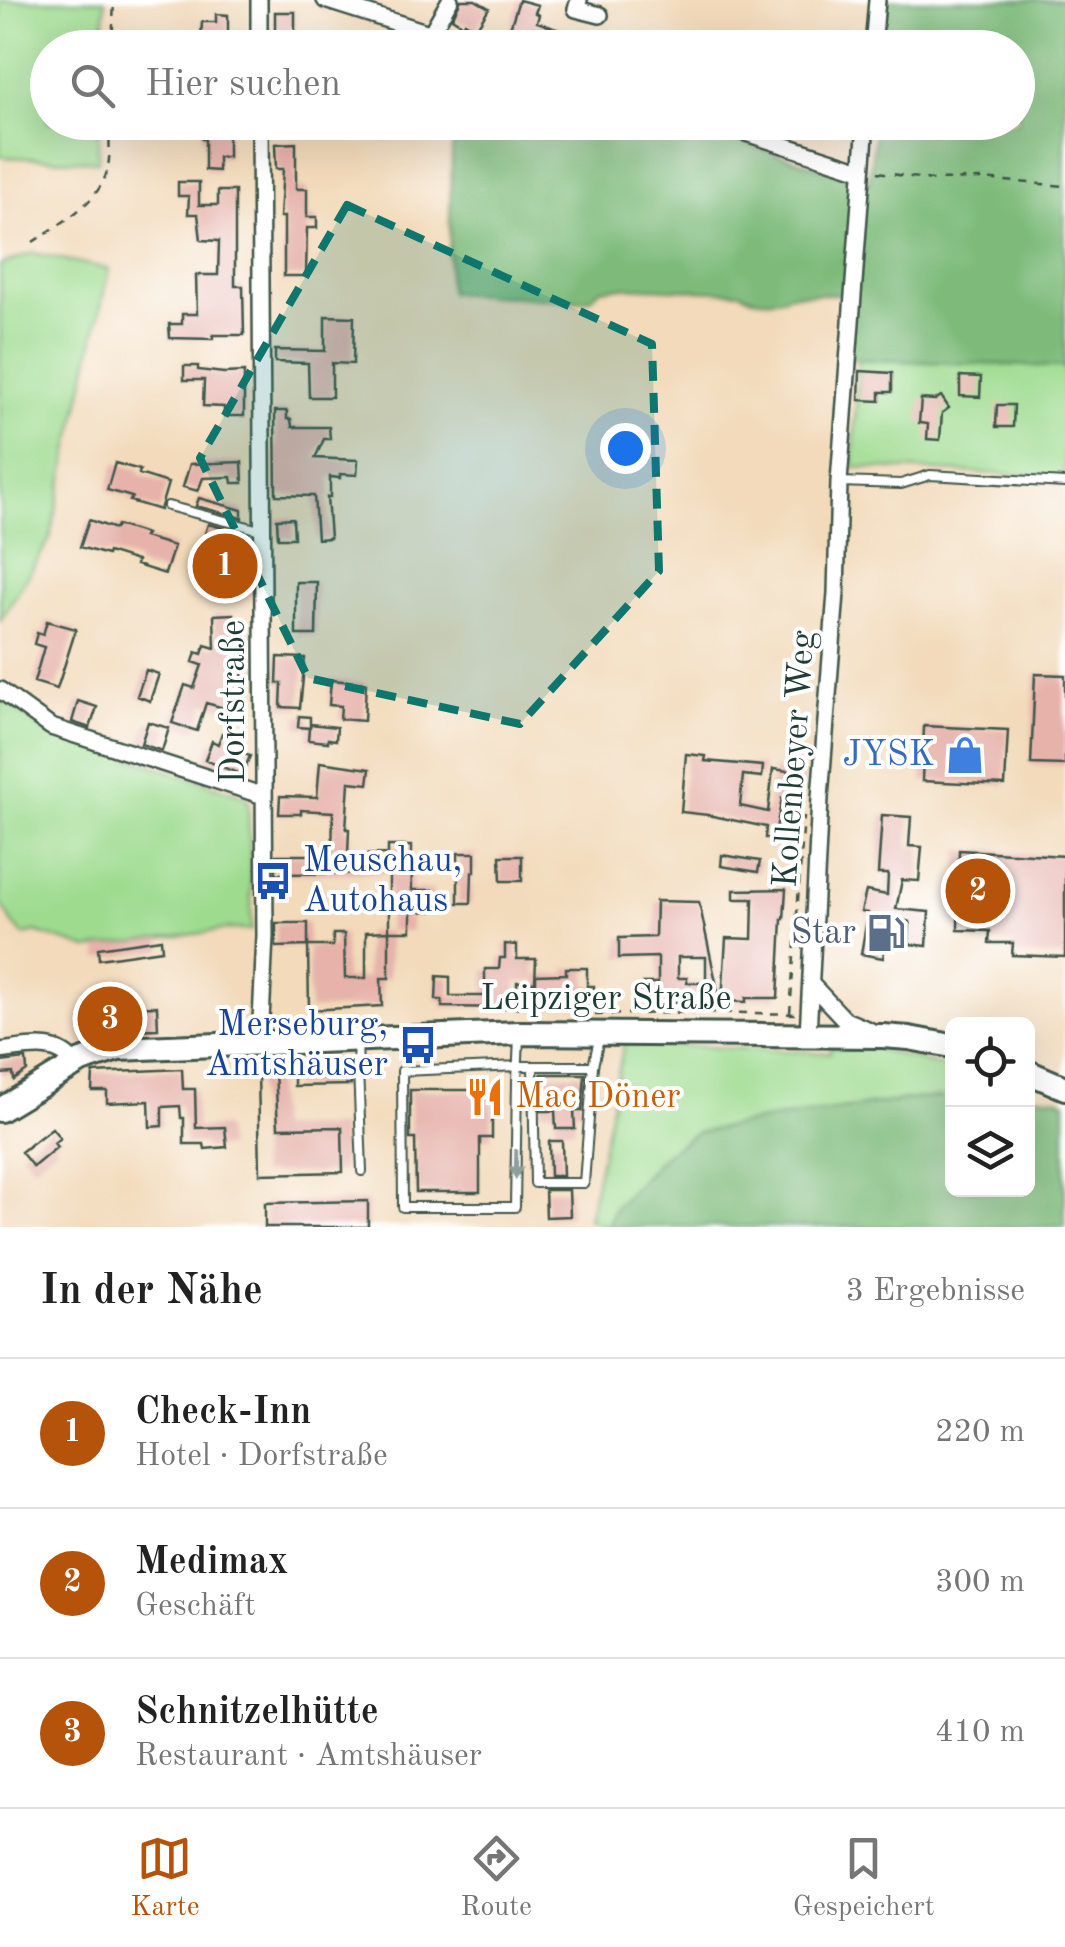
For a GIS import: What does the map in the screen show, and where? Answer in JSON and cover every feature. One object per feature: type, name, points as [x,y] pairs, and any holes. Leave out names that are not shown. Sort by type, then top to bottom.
[{"type":"main road","name":"Leipziger Straße","points":[[0,1110],[75,1064],[118,1048],[519,1033],[884,1036],[945,1045]]},
{"type":"main road","points":[[1035,1075],[1065,1088]]},
{"type":"street","points":[[259,0],[259,30]]},
{"type":"street","points":[[326,0],[422,30]]},
{"type":"street","points":[[434,30],[450,0]]},
{"type":"street","points":[[579,0],[576,9],[600,15]]},
{"type":"street","points":[[875,30],[878,0]]},
{"type":"street","name":"Dorfstraße","points":[[260,140],[265,936],[260,1042]]},
{"type":"street","points":[[768,140],[861,170]]},
{"type":"street","points":[[839,482],[864,140]]},
{"type":"street","name":"Kollenbeyer Weg","points":[[808,1035],[839,538],[839,482]]},
{"type":"street","points":[[0,690],[51,727],[264,796]]},
{"type":"street","points":[[811,984],[845,1020],[884,1036]]},
{"type":"street","points":[[0,1051],[45,1046],[68,1054],[75,1064]]},
{"type":"lane","points":[[839,482],[901,484],[930,476],[1065,483]]},
{"type":"lane","points":[[168,506],[264,531]]},
{"type":"lane","points":[[519,1033],[519,1066],[516,1206],[404,1207],[402,1071],[519,1066],[593,1066]]},
{"type":"lane","points":[[533,1066],[535,1183],[584,1182],[593,1066],[600,1034]]},
{"type":"lane","points":[[357,1038],[362,1170]]},
{"type":"path","points":[[113,30],[114,0]]},
{"type":"path","points":[[34,242],[94,197],[109,166],[109,140]]},
{"type":"path","points":[[861,170],[932,180],[982,179],[1065,186]]},
{"type":"highlighted area","points":[[347,205],[652,344],[659,571],[520,724],[308,678],[200,458]]},
{"type":"green space","points":[[0,0],[105,0],[104,30],[30,30],[30,140],[99,140],[98,161],[0,157]]},
{"type":"green space","points":[[883,0],[1065,0],[1065,367],[844,359],[848,294],[790,294],[765,299],[741,292],[621,287],[600,289],[584,301],[450,293],[452,140],[733,140],[869,183],[874,140],[1035,140],[1035,30],[883,30]]},
{"type":"green space","points":[[33,253],[109,269],[50,539],[0,621],[0,265]]},
{"type":"green space","points":[[858,359],[1065,367],[1065,477],[853,467]]},
{"type":"green space","points":[[0,697],[44,729],[248,799],[252,930],[230,929],[88,949],[36,932],[23,935],[0,901]]},
{"type":"green space","points":[[624,1043],[830,1053],[831,1047],[875,1048],[945,1067],[945,1097],[770,1119],[696,1133],[665,1154],[615,1208],[608,1226],[588,1220]]},
{"type":"green space","points":[[1035,1096],[1065,1102],[1065,1227],[608,1227],[615,1208],[665,1154],[696,1133],[945,1097],[945,1197],[1035,1197]]},
{"type":"building","points":[[461,0],[475,0],[489,8],[476,29],[452,18]]},
{"type":"building","points":[[519,0],[538,5],[537,22],[559,30],[509,30]]},
{"type":"building","points":[[275,12],[295,12],[295,30],[275,30]]},
{"type":"building","points":[[216,14],[228,15],[228,30],[202,30],[202,22],[216,22]]},
{"type":"building","points":[[205,140],[228,140],[228,157],[218,157],[218,171],[205,170]]},
{"type":"building","points":[[296,143],[296,189],[307,189],[307,217],[317,217],[317,228],[307,228],[306,276],[284,276],[284,217],[280,217],[283,169],[276,169],[275,144]]},
{"type":"building","points":[[178,182],[199,182],[199,205],[218,205],[218,191],[235,191],[235,286],[243,286],[244,335],[170,338],[169,324],[182,324],[182,314],[197,314],[196,275],[218,275],[219,241],[201,240],[198,214],[188,214],[189,196],[178,196]]},
{"type":"building","points":[[325,316],[354,317],[353,364],[332,363],[332,397],[309,397],[308,363],[275,362],[275,350],[325,351]]},
{"type":"building","points":[[184,366],[244,372],[244,416],[224,416],[224,407],[203,406],[204,380],[184,380]]},
{"type":"building","points":[[860,371],[892,373],[892,392],[880,392],[880,401],[859,400]]},
{"type":"building","points":[[960,376],[981,377],[980,397],[960,396]]},
{"type":"building","points":[[941,396],[949,408],[942,413],[940,440],[927,439],[928,424],[919,423],[921,399],[935,400]]},
{"type":"building","points":[[997,405],[1014,405],[1013,427],[996,427]]},
{"type":"building","points":[[275,411],[287,411],[292,427],[329,427],[330,439],[324,439],[315,458],[358,460],[357,475],[330,477],[330,538],[317,539],[314,496],[276,495]]},
{"type":"building","points":[[242,462],[243,483],[232,483],[231,477],[203,478],[198,491],[183,487],[190,464]]},
{"type":"building","points":[[115,463],[168,483],[160,510],[107,490]]},
{"type":"building","points":[[199,498],[242,510],[242,518],[196,506]]},
{"type":"building","points":[[293,518],[294,538],[278,538],[277,519]]},
{"type":"building","points":[[89,520],[115,529],[117,525],[174,546],[165,574],[136,565],[137,561],[80,547]]},
{"type":"building","points":[[208,524],[238,532],[227,568],[248,575],[242,595],[191,579]]},
{"type":"building","points":[[296,582],[317,582],[316,635],[296,635]]},
{"type":"building","points":[[233,614],[235,653],[242,652],[243,708],[206,703],[197,731],[172,723],[185,685],[194,688],[202,665],[193,662],[196,652],[202,654],[205,645],[215,648],[214,615]]},
{"type":"building","points":[[47,621],[76,629],[57,689],[34,682],[44,647],[34,644],[37,633],[43,635]]},
{"type":"building","points":[[278,657],[305,658],[300,708],[281,707]]},
{"type":"building","points":[[146,670],[159,674],[150,701],[137,696]]},
{"type":"building","points":[[1035,674],[1065,675],[1065,765],[1031,764]]},
{"type":"building","points":[[331,680],[366,683],[364,721],[340,719],[341,706],[329,705]]},
{"type":"building","points":[[78,701],[97,707],[90,728],[72,722]]},
{"type":"building","points":[[299,716],[310,717],[310,724],[337,727],[336,740],[308,740],[309,728],[298,727]]},
{"type":"building","points":[[148,722],[169,728],[162,751],[141,744]]},
{"type":"building","name":"JYSK","points":[[924,726],[1008,730],[1005,785],[922,781]]},
{"type":"building","points":[[222,733],[235,738],[233,750],[250,756],[242,775],[205,760],[212,741],[218,744]]},
{"type":"building","points":[[686,754],[706,756],[705,761],[763,766],[762,777],[743,775],[740,806],[768,812],[773,769],[803,773],[800,800],[782,798],[774,839],[765,838],[766,827],[681,812]]},
{"type":"building","points":[[320,762],[370,769],[368,784],[349,782],[348,855],[388,854],[388,846],[411,846],[412,890],[433,890],[433,911],[411,912],[411,931],[389,931],[389,873],[276,874],[276,855],[332,855],[333,812],[301,810],[301,814],[279,814],[280,796],[317,797]]},
{"type":"building","points":[[882,815],[911,817],[909,846],[922,847],[919,881],[902,880],[896,909],[929,912],[927,946],[909,944],[910,922],[890,917],[883,958],[861,954],[868,913],[861,912],[866,891],[887,895],[888,874],[878,874]]},
{"type":"building","points":[[959,850],[1065,856],[1065,957],[1012,955],[1013,943],[989,943],[990,931],[958,930]]},
{"type":"building","points":[[458,853],[475,853],[471,903],[458,903]]},
{"type":"building","points":[[722,855],[760,861],[758,872],[721,866]]},
{"type":"building","points":[[500,856],[522,856],[522,881],[501,881]]},
{"type":"building","points":[[786,889],[778,998],[722,1001],[726,938],[752,939],[753,899],[734,899],[734,890]]},
{"type":"building","points":[[656,901],[699,902],[720,1001],[644,1003],[643,983],[658,983],[658,957],[619,958],[619,938],[655,937]],"holes":[[[678,957],[706,957],[706,983],[687,983],[687,978],[678,978]]]},
{"type":"building","points":[[276,923],[308,923],[308,946],[276,947]]},
{"type":"building","points":[[389,931],[389,978],[381,978],[382,1006],[309,1010],[308,946],[333,946],[333,934],[344,934],[345,978],[366,978],[366,932]]},
{"type":"building","points":[[161,939],[162,950],[99,959],[98,948]]},
{"type":"building","points":[[505,944],[517,945],[517,959],[536,959],[535,982],[517,982],[517,1008],[442,1007],[442,1000],[436,1000],[437,976],[450,977],[450,996],[485,996],[485,969],[499,969],[500,958],[505,958]]},
{"type":"building","points":[[566,968],[587,968],[587,986],[594,986],[594,1005],[536,1007],[536,975],[566,974]]},
{"type":"building","points":[[115,983],[117,1007],[157,1006],[158,1029],[95,1031],[95,994],[106,993],[105,984]]},
{"type":"building","points":[[26,1059],[27,1071],[14,1080],[13,1073],[0,1074],[0,1062]]},
{"type":"building","points":[[350,1068],[351,1085],[294,1086],[294,1069]]},
{"type":"building","points":[[182,1069],[183,1089],[195,1089],[196,1128],[225,1127],[227,1147],[205,1149],[204,1144],[184,1144],[180,1106],[162,1107],[162,1126],[150,1127],[149,1101],[107,1103],[107,1091],[92,1091],[93,1073]]},
{"type":"building","points":[[275,1070],[278,1128],[342,1127],[343,1172],[260,1174],[258,1071]]},
{"type":"building","points":[[541,1074],[585,1074],[582,1111],[574,1111],[575,1129],[556,1129],[555,1111],[541,1111]]},
{"type":"building","points":[[410,1090],[492,1090],[492,1138],[480,1138],[480,1192],[416,1192]]},
{"type":"building","points":[[52,1128],[60,1138],[54,1143],[57,1147],[33,1167],[21,1152]]},
{"type":"building","points":[[549,1141],[562,1141],[563,1176],[550,1176]]},
{"type":"building","points":[[545,1190],[569,1190],[570,1216],[546,1217]]},
{"type":"building","points":[[368,1201],[368,1227],[265,1227],[265,1203]]},
{"type":"place","name":"Check-Inn","points":[[225,566]]},
{"type":"place","name":"JYSK","points":[[965,755]]},
{"type":"place","name":"Meuschau, Autohaus","points":[[273,881]]},
{"type":"place","name":"Medimax","points":[[978,891]]},
{"type":"place","name":"Star","points":[[886,933]]},
{"type":"place","name":"Schnitzelhütte","points":[[110,1019]]},
{"type":"place","name":"Merseburg, Amtshäuser","points":[[418,1045]]},
{"type":"place","name":"Mac Döner","points":[[485,1097]]}]
